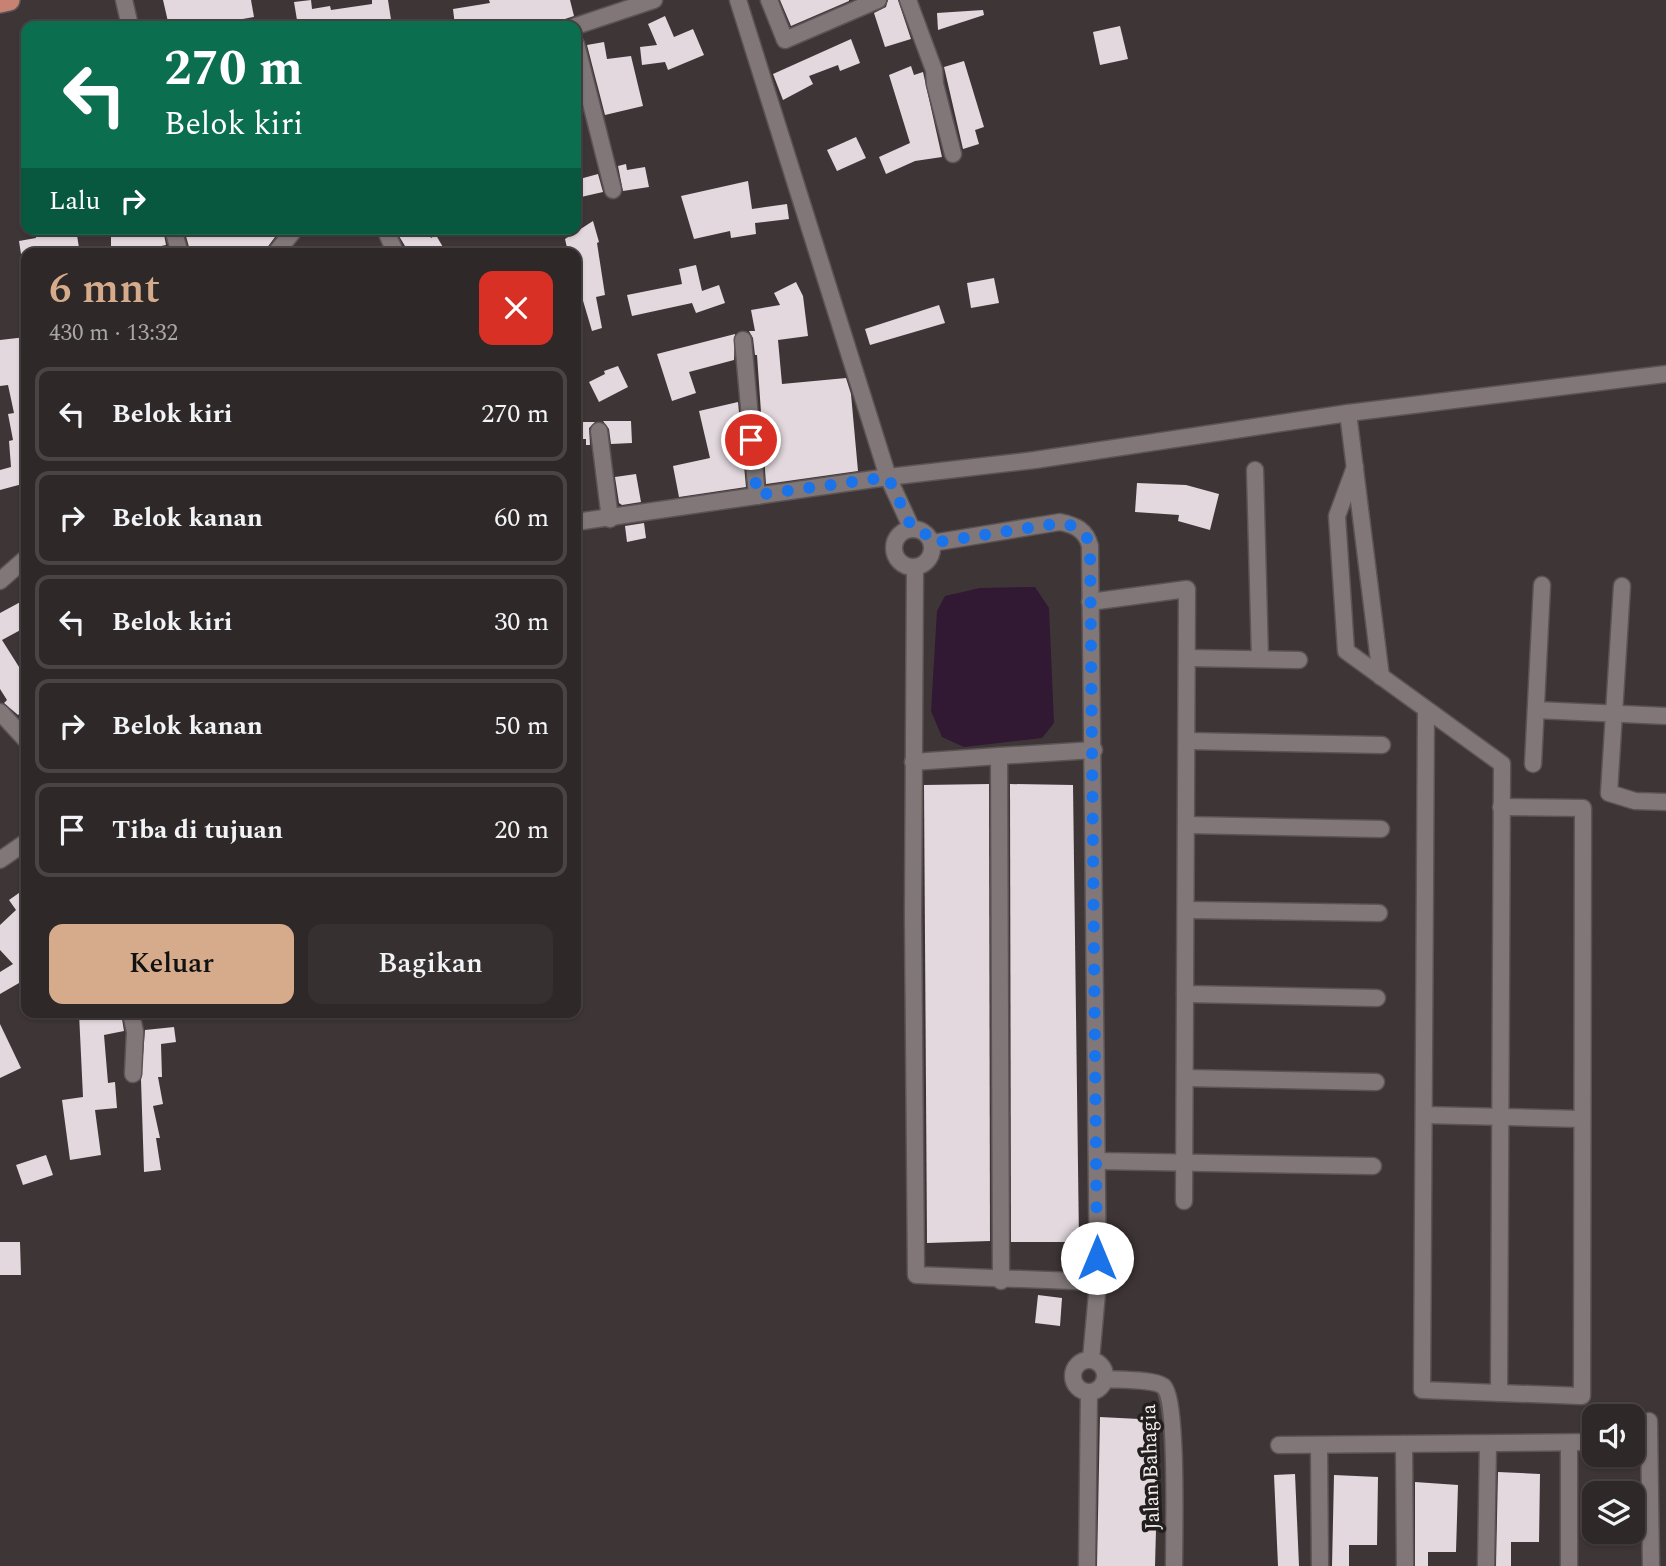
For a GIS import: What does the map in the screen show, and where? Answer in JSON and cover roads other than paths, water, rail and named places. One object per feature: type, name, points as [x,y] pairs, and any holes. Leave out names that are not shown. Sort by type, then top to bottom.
[{"type":"main road","points":[[0,2],[9,0]]},
{"type":"street","points":[[124,0],[129,21]]},
{"type":"street","points":[[581,24],[653,0]]},
{"type":"street","points":[[738,0],[888,477],[912,528]]},
{"type":"street","points":[[769,0],[785,40],[878,0]]},
{"type":"street","points":[[908,0],[934,70],[935,84],[953,154]]},
{"type":"street","points":[[581,64],[613,190]]},
{"type":"street","points":[[743,340],[757,495]]},
{"type":"street","points":[[581,522],[888,477],[1035,460],[1348,413],[1666,374]]},
{"type":"street","points":[[1348,413],[1381,677]]},
{"type":"street","points":[[598,431],[610,519]]},
{"type":"street","points":[[1355,467],[1337,516],[1346,651],[1502,764],[1499,1393]]},
{"type":"street","points":[[1255,470],[1260,659]]},
{"type":"street","points":[[932,543],[1060,523],[1072,525],[1087,536],[1090,546],[1098,1282],[1091,1359]]},
{"type":"street","points":[[912,528],[924,532],[932,543],[927,562],[915,567],[898,559],[894,546],[900,534],[912,528]]},
{"type":"street","points":[[0,581],[21,562]]},
{"type":"street","points":[[915,567],[913,762],[916,1275],[1098,1282]]},
{"type":"street","points":[[1533,764],[1542,585]]},
{"type":"street","points":[[1622,586],[1609,793],[1635,801],[1666,802]]},
{"type":"street","points":[[1090,602],[1187,590],[1185,1201]]},
{"type":"street","points":[[1187,657],[1299,660]]},
{"type":"street","points":[[1426,709],[1422,1390],[1581,1396],[1583,808],[1501,807]]},
{"type":"street","points":[[1536,710],[1666,716]]},
{"type":"street","points":[[0,712],[21,735]]},
{"type":"street","points":[[1187,741],[1382,745]]},
{"type":"street","points":[[913,762],[1094,750]]},
{"type":"street","points":[[999,756],[1002,1280]]},
{"type":"street","points":[[1186,825],[1381,829]]},
{"type":"street","points":[[0,860],[21,845]]},
{"type":"street","points":[[1186,909],[1379,914]]},
{"type":"street","points":[[1185,994],[1377,998]]},
{"type":"street","points":[[132,1018],[135,1032],[133,1074]]},
{"type":"street","points":[[1185,1078],[1376,1082]]},
{"type":"street","points":[[1424,1115],[1582,1119]]},
{"type":"street","points":[[1097,1161],[1373,1166]]},
{"type":"street","points":[[1091,1359],[1104,1370],[1105,1379],[1096,1391],[1089,1393],[1074,1384],[1072,1375],[1082,1360],[1091,1359]]},
{"type":"street","name":"Jalan Bahagia","points":[[1105,1379],[1161,1384],[1168,1391],[1172,1422],[1174,1566]]},
{"type":"street","points":[[1087,1566],[1089,1393]]},
{"type":"street","points":[[1645,1430],[1648,1421]]},
{"type":"street","points":[[1279,1445],[1582,1442]]},
{"type":"street","points":[[1569,1443],[1569,1566]]},
{"type":"street","points":[[1404,1444],[1405,1566]]},
{"type":"street","points":[[1486,1566],[1488,1444]]},
{"type":"street","points":[[1320,1446],[1320,1566]]},
{"type":"street","points":[[1645,1454],[1658,1496],[1651,1566]]}]
